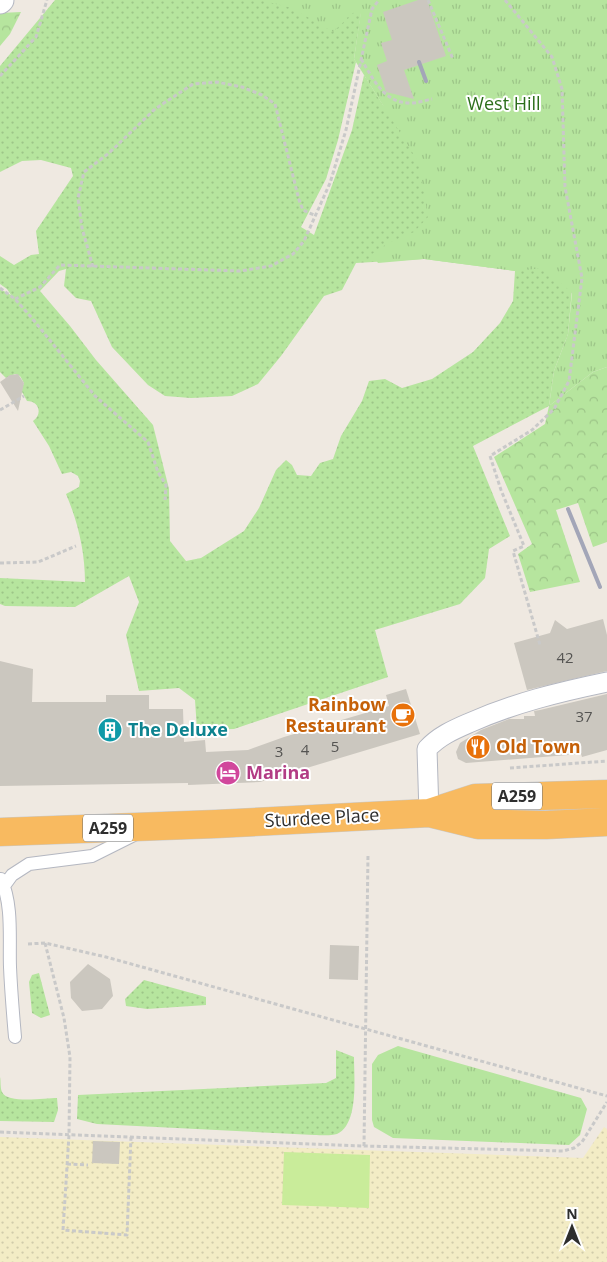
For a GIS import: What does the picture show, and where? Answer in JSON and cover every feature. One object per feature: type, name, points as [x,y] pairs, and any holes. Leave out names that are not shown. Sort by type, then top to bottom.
[{"type":"highway","name":"A259","points":[[429,813],[475,798],[607,794]]},
{"type":"highway","name":"A259","points":[[429,813],[478,825],[546,825],[607,822]]},
{"type":"highway","name":"Sturdee Place","points":[[153,826],[429,813]]},
{"type":"highway","name":"A259","points":[[0,832],[153,826]]},
{"type":"street","points":[[429,813],[427,749],[436,739],[501,709],[553,694],[607,682]]},
{"type":"lane","points":[[14,1037],[10,932],[2,882],[29,864],[92,856],[153,826]]},
{"type":"path","points":[[0,76],[36,37],[47,0]]},
{"type":"path","points":[[15,300],[40,287],[60,265],[240,272],[271,266],[293,254],[304,241],[314,215],[330,183],[346,130],[372,10],[379,0]]},
{"type":"path","points":[[428,0],[453,59]]},
{"type":"path","points":[[505,0],[552,57],[562,89],[565,187],[582,278],[569,380],[554,409],[532,430],[490,456],[501,490],[524,546],[513,551],[540,645]]},
{"type":"path","points":[[361,59],[381,91],[393,100],[412,103],[432,99]]},
{"type":"path","points":[[93,267],[82,228],[78,198],[84,172],[109,153],[155,109],[193,84],[217,82],[242,87],[262,95],[275,104],[299,200],[303,210],[314,215]]},
{"type":"path","points":[[0,288],[15,300],[95,396],[148,442],[158,472],[166,485],[165,500]]},
{"type":"path","points":[[0,410],[24,396]]},
{"type":"path","points":[[0,563],[38,562],[76,546]]},
{"type":"path","points":[[510,768],[607,761]]},
{"type":"path","points":[[364,1146],[368,854]]},
{"type":"path","points":[[45,943],[64,1018],[70,1057],[69,1135],[63,1230],[127,1235],[131,1137]]},
{"type":"path","points":[[10,945],[45,943],[106,957],[607,1096]]},
{"type":"path","points":[[0,1132],[364,1146],[563,1151],[574,1148],[582,1142],[607,1102]]},
{"type":"path","points":[[67,1164],[88,1165]]},
{"type":"green space","points":[[55,0],[363,0],[354,59],[356,62],[338,140],[326,179],[301,227],[314,235],[352,130],[364,75],[383,105],[573,278],[568,334],[554,371],[549,406],[473,446],[510,536],[489,549],[485,578],[460,604],[375,630],[388,677],[234,729],[197,730],[195,700],[179,688],[139,691],[126,635],[139,602],[129,576],[75,607],[5,606],[0,604],[0,578],[85,582],[80,537],[66,494],[79,487],[80,481],[78,476],[71,472],[62,474],[49,446],[33,421],[38,415],[38,408],[34,403],[27,401],[21,390],[24,383],[20,376],[15,374],[6,378],[0,372],[0,289],[11,295],[0,284],[0,256],[14,265],[31,255],[39,254],[36,231],[73,176],[71,168],[41,160],[22,161],[0,172],[0,66]],"holes":[[[424,259],[515,271],[513,301],[500,323],[473,352],[432,379],[402,388],[385,379],[369,381],[362,401],[341,436],[333,459],[320,463],[311,476],[297,475],[292,465],[286,460],[276,470],[259,508],[244,531],[201,558],[186,561],[170,541],[169,489],[153,425],[96,360],[40,291],[59,271],[66,269],[64,286],[76,298],[91,301],[112,347],[148,385],[165,396],[191,398],[232,396],[258,384],[281,356],[324,296],[342,290],[356,263]]]},
{"type":"green space","name":"West Hill","points":[[260,0],[607,0],[607,367],[593,372],[549,406],[554,371],[568,334],[572,293],[544,268],[515,271],[424,259],[378,263],[372,254],[388,243],[414,232],[428,217],[419,163],[354,59],[361,11],[353,13],[333,32],[292,8]]},
{"type":"green space","points":[[21,12],[10,34],[0,46],[0,13]]},
{"type":"green space","points":[[607,367],[607,542],[593,547],[578,503],[556,510],[580,582],[530,592],[518,554],[532,544],[494,457],[545,424],[549,406],[593,372]]},
{"type":"green space","points":[[39,973],[50,1015],[41,1018],[32,1013],[29,982],[32,975]]},
{"type":"green space","points":[[144,980],[206,997],[206,1005],[147,1009],[126,1006],[125,999]]},
{"type":"green space","points":[[398,1046],[581,1098],[587,1109],[580,1135],[569,1145],[393,1138],[374,1127],[372,1120],[372,1064],[378,1055]]},
{"type":"green space","points":[[336,1050],[354,1057],[354,1099],[352,1111],[344,1129],[337,1134],[314,1135],[97,1124],[77,1119],[78,1095],[326,1083],[336,1078]]},
{"type":"green space","points":[[0,1077],[2,1092],[5,1096],[27,1100],[57,1098],[58,1110],[54,1122],[0,1121]]},
{"type":"green space","points":[[284,1152],[370,1155],[369,1208],[282,1205]]},
{"type":"sand","points":[[604,1127],[607,1129],[607,1262],[0,1262],[0,1137],[583,1158]]},
{"type":"building","points":[[418,0],[427,0],[446,56],[404,70],[414,99],[386,92],[377,65],[387,61],[381,43],[392,40],[383,12]]},
{"type":"building","points":[[18,374],[24,383],[18,411],[0,382],[10,375]]},
{"type":"building","points":[[603,619],[607,635],[607,671],[527,690],[514,643],[550,633],[555,620],[567,629]]},
{"type":"building","points":[[0,661],[33,669],[32,702],[106,702],[106,695],[149,695],[149,709],[183,709],[184,742],[205,740],[206,752],[248,750],[284,737],[389,706],[386,695],[406,689],[420,734],[260,782],[188,785],[188,783],[0,786]]},
{"type":"building","points":[[607,694],[607,750],[582,757],[581,754],[466,763],[458,759],[456,752],[460,743],[481,730],[509,719],[524,719],[524,716],[535,716],[534,711]]},
{"type":"building","points":[[330,945],[359,946],[358,980],[329,979]]},
{"type":"building","points":[[88,964],[110,979],[113,996],[102,1009],[82,1011],[71,998],[70,982]]},
{"type":"building","points":[[93,1141],[120,1142],[119,1164],[92,1163]]},
{"type":"railway","points":[[419,62],[426,81]]},
{"type":"railway","points":[[568,509],[600,587]]},
{"type":"place","name":"Rainbow Restaurant","points":[[403,715]]},
{"type":"place","name":"The Deluxe","points":[[110,730]]},
{"type":"place","name":"Old Town","points":[[478,747]]},
{"type":"place","name":"Marina","points":[[228,773]]}]
